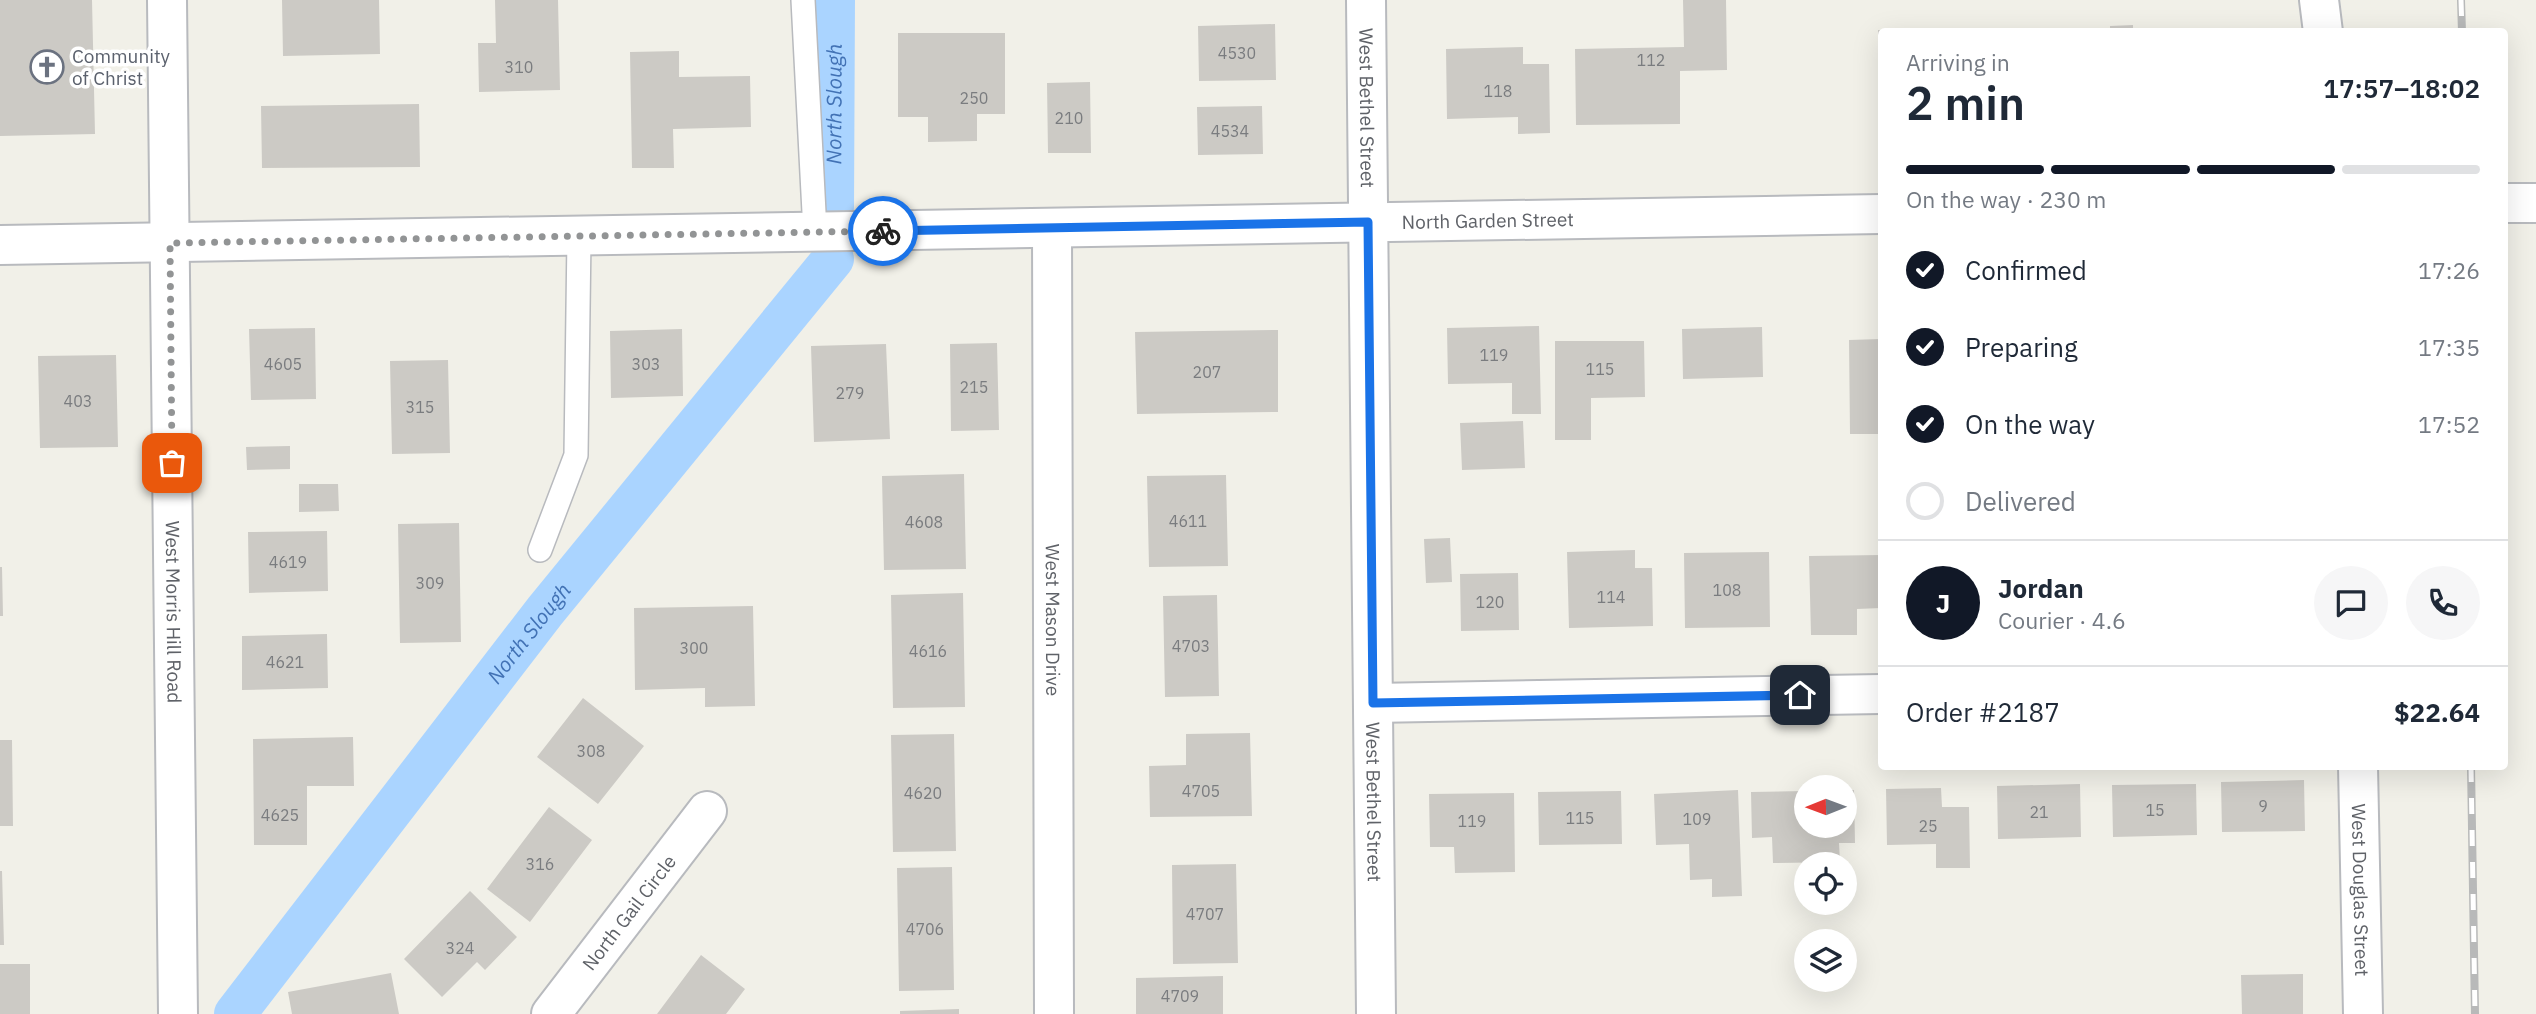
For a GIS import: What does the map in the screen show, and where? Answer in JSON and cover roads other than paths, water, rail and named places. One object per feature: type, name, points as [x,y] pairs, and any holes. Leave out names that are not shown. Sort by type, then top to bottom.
[{"type":"street","name":"West Morris Hill Road","points":[[167,0],[178,1014]]},
{"type":"street","name":"West Bethel Street","points":[[1366,0],[1376,1014]]},
{"type":"street","points":[[2319,0],[2322,28]]},
{"type":"street","points":[[2508,203],[2536,203]]},
{"type":"street","name":"North Garden Street","points":[[0,245],[1878,214]]},
{"type":"street","name":"West Mason Drive","points":[[1052,228],[1054,1014]]},
{"type":"street","points":[[1373,703],[1878,694]]},
{"type":"street","name":"West Douglas Street","points":[[2358,770],[2363,1014]]},
{"type":"street","name":"North Gail Circle","points":[[551,1014],[707,811]]},
{"type":"lane","points":[[803,0],[815,232]]},
{"type":"lane","points":[[540,550],[576,455],[579,237]]},
{"type":"waterway","name":"North Slough","points":[[833,207],[834,0]]},
{"type":"waterway","name":"North Slough","points":[[235,1014],[545,611],[833,259]]},
{"type":"railway","points":[[2461,0],[2462,28]]},
{"type":"railway","points":[[2471,770],[2475,1014]]},
{"type":"place","name":"Community of Christ","points":[[47,67]]}]
